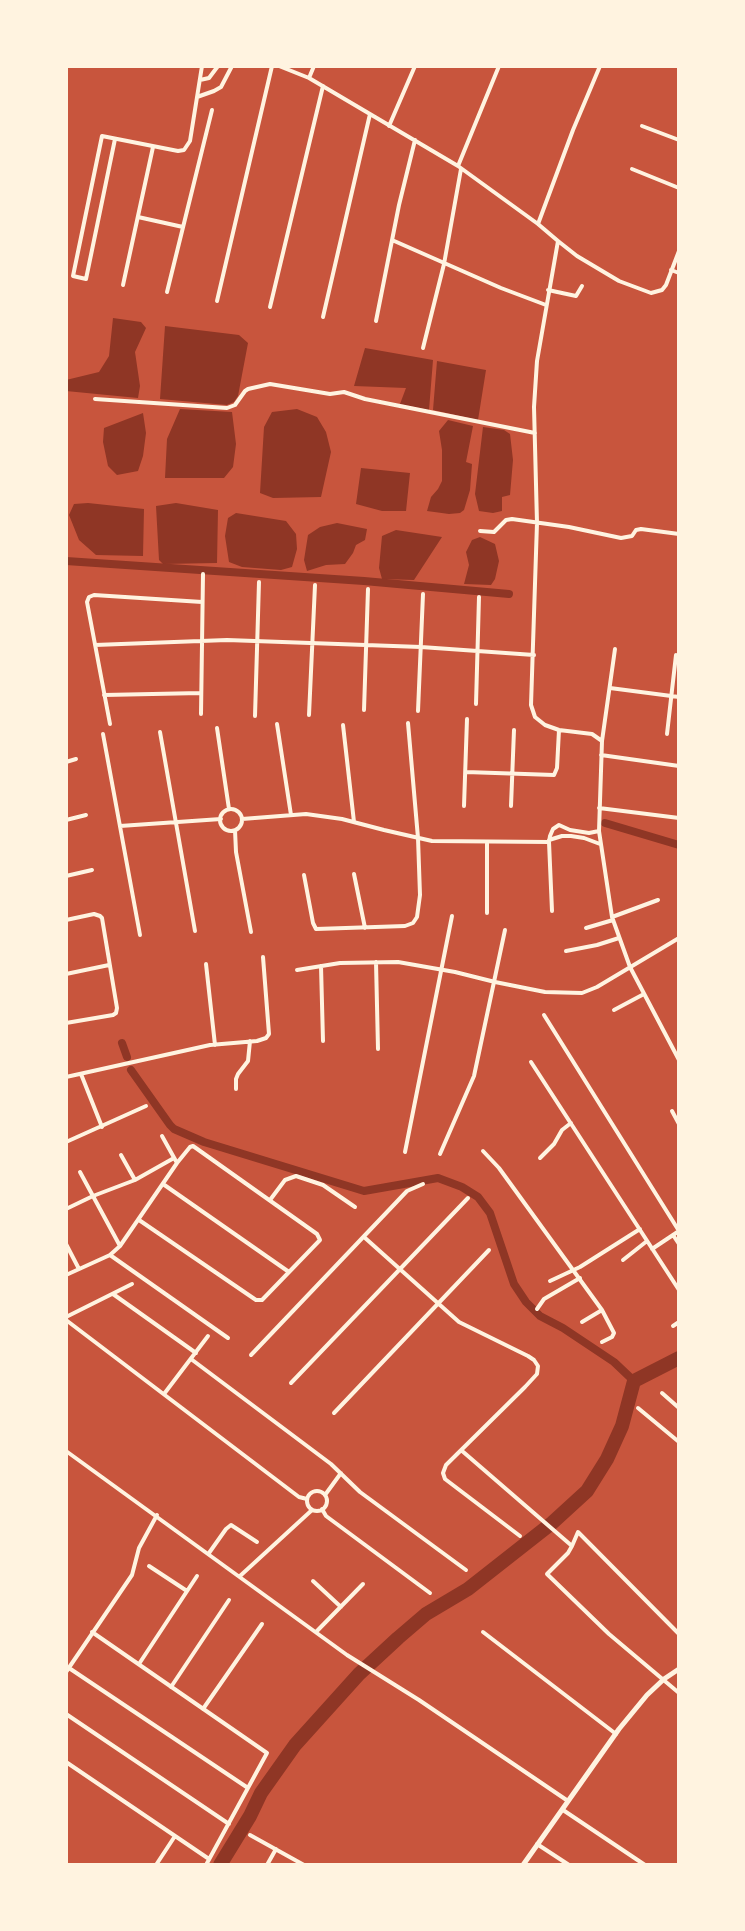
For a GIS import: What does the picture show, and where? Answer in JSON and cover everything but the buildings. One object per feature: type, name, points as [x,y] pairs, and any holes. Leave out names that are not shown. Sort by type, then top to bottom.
[{"type":"main road","points":[[523,1865],[616,1734],[647,1695],[664,1679],[679,1670]]},
{"type":"street","points":[[115,139],[86,279],[73,276],[102,136],[152,147],[178,151],[184,150],[188,146],[202,66]]},
{"type":"street","points":[[200,80],[214,74],[218,66]]},
{"type":"street","points":[[197,97],[221,87],[232,66]]},
{"type":"street","points":[[217,301],[272,66]]},
{"type":"street","points":[[279,66],[309,78],[459,167],[538,224],[577,256],[619,281],[645,292],[651,293],[662,290],[679,251]]},
{"type":"street","points":[[309,78],[314,66]]},
{"type":"street","points":[[389,126],[415,66]]},
{"type":"street","points":[[424,348],[444,264],[459,167],[499,66]]},
{"type":"street","points":[[538,224],[573,130],[600,66]]},
{"type":"street","points":[[270,307],[323,86]]},
{"type":"street","points":[[168,292],[212,110]]},
{"type":"street","points":[[323,317],[370,114]]},
{"type":"street","points":[[642,126],[679,140]]},
{"type":"street","points":[[376,321],[415,140]]},
{"type":"street","points":[[123,284],[152,147]]},
{"type":"street","points":[[632,169],[679,188]]},
{"type":"street","points":[[138,217],[183,227]]},
{"type":"street","points":[[392,240],[444,264],[546,305]]},
{"type":"street","points":[[558,241],[537,361],[534,407],[537,523],[531,705],[535,717],[545,725],[559,730],[592,734],[602,741]]},
{"type":"street","points":[[671,270],[679,273]]},
{"type":"street","points":[[548,290],[574,296],[578,294],[582,286]]},
{"type":"street","points":[[95,399],[227,408],[235,405],[248,388],[270,384],[330,394],[344,392],[365,399],[402,407],[534,433]]},
{"type":"street","points":[[480,531],[494,532],[506,520],[512,519],[621,538],[632,536],[636,530],[641,529],[679,534]]},
{"type":"street","points":[[200,714],[204,574]]},
{"type":"street","points":[[255,716],[259,582]]},
{"type":"street","points":[[308,715],[314,585]]},
{"type":"street","points":[[364,710],[368,589]]},
{"type":"street","points":[[418,711],[423,594]]},
{"type":"street","points":[[110,724],[87,602],[89,597],[94,595],[202,602]]},
{"type":"street","points":[[476,704],[479,597]]},
{"type":"street","points":[[95,646],[227,640],[421,647],[534,655]]},
{"type":"street","points":[[615,649],[602,741],[599,808],[600,844],[612,919],[630,967],[679,1060]]},
{"type":"street","points":[[668,734],[676,655]]},
{"type":"street","points":[[610,688],[679,697]]},
{"type":"street","points":[[104,695],[200,693]]},
{"type":"street","points":[[464,806],[467,719]]},
{"type":"street","points":[[304,875],[313,923],[316,929],[404,926],[413,923],[417,917],[420,895],[418,838],[408,723]]},
{"type":"street","points":[[277,724],[291,815]]},
{"type":"street","points":[[344,725],[354,822]]},
{"type":"street","points":[[217,728],[229,809]]},
{"type":"street","points":[[511,806],[514,730]]},
{"type":"street","points":[[466,772],[554,775],[557,768],[559,730]]},
{"type":"street","points":[[160,732],[195,931]]},
{"type":"street","points":[[103,734],[140,935]]},
{"type":"street","points":[[602,755],[679,766]]},
{"type":"street","points":[[66,762],[76,759]]},
{"type":"street","points":[[599,808],[679,818]]},
{"type":"street","points":[[229,809],[236,810],[242,819],[240,826],[234,830],[224,828],[220,819],[223,813],[229,809]]},
{"type":"street","points":[[242,819],[306,814],[354,822],[432,841],[549,841],[562,836],[571,836],[584,838],[600,844]]},
{"type":"street","points":[[66,820],[86,815]]},
{"type":"street","points":[[120,826],[220,819]]},
{"type":"street","points":[[552,911],[549,841],[553,829],[559,825],[570,830],[589,833],[599,831]]},
{"type":"street","points":[[234,830],[236,852],[251,932]]},
{"type":"street","points":[[487,842],[487,913]]},
{"type":"street","points":[[66,876],[92,870]]},
{"type":"street","points":[[354,874],[364,928]]},
{"type":"street","points":[[586,928],[658,900]]},
{"type":"street","points":[[66,920],[94,914],[102,918],[116,1013],[66,1024]]},
{"type":"street","points":[[405,1152],[452,916]]},
{"type":"street","points":[[440,1154],[474,1076],[505,930]]},
{"type":"street","points":[[566,951],[597,945],[619,938]]},
{"type":"street","points":[[297,970],[340,963],[398,962],[545,992],[582,993],[597,987],[679,938]]},
{"type":"street","points":[[66,1077],[215,1045],[266,1038],[269,1034],[263,957]]},
{"type":"street","points":[[376,962],[378,1049]]},
{"type":"street","points":[[206,964],[215,1045]]},
{"type":"street","points":[[66,974],[109,965]]},
{"type":"street","points":[[321,966],[323,1041]]},
{"type":"street","points":[[614,1010],[644,994]]},
{"type":"street","points":[[544,1015],[679,1231],[652,1249]]},
{"type":"street","points":[[236,1089],[238,1074],[248,1061],[250,1041]]},
{"type":"street","points":[[531,1062],[679,1290]]},
{"type":"street","points":[[81,1074],[102,1127]]},
{"type":"street","points":[[66,1142],[146,1106]]},
{"type":"street","points":[[672,1111],[679,1124]]},
{"type":"street","points":[[540,1158],[554,1144],[562,1130],[570,1123]]},
{"type":"street","points":[[162,1136],[177,1163]]},
{"type":"street","points":[[66,1275],[110,1255],[120,1246],[190,1147],[196,1147],[317,1234],[320,1240],[262,1300],[256,1300],[139,1220]]},
{"type":"street","points":[[483,1151],[499,1168],[602,1310],[614,1333],[602,1342]]},
{"type":"street","points":[[121,1155],[134,1180]]},
{"type":"street","points":[[66,1209],[134,1180],[174,1158]]},
{"type":"street","points":[[80,1172],[120,1246]]},
{"type":"street","points":[[270,1200],[285,1180],[296,1176],[323,1184],[355,1207]]},
{"type":"street","points":[[164,1184],[289,1272]]},
{"type":"street","points":[[251,1355],[407,1191],[423,1184]]},
{"type":"street","points":[[291,1383],[468,1198]]},
{"type":"street","points":[[550,1281],[574,1270],[640,1229]]},
{"type":"street","points":[[672,1235],[679,1244]]},
{"type":"street","points":[[364,1237],[459,1322],[528,1356],[538,1366],[537,1374],[446,1465],[443,1473],[445,1479],[520,1536]]},
{"type":"street","points":[[623,1260],[647,1241]]},
{"type":"street","points":[[66,1244],[79,1269]]},
{"type":"street","points":[[334,1413],[489,1250]]},
{"type":"street","points":[[110,1255],[228,1338]]},
{"type":"street","points":[[537,1309],[544,1300],[580,1278]]},
{"type":"street","points":[[132,1284],[66,1318],[299,1497],[307,1499]]},
{"type":"street","points":[[113,1294],[196,1353]]},
{"type":"street","points":[[582,1322],[602,1310]]},
{"type":"street","points":[[673,1326],[679,1322]]},
{"type":"street","points":[[164,1394],[208,1336]]},
{"type":"street","points":[[191,1359],[341,1473],[360,1492],[466,1570]]},
{"type":"street","points":[[662,1393],[679,1408]]},
{"type":"street","points":[[638,1408],[679,1442]]},
{"type":"street","points":[[461,1450],[572,1546]]},
{"type":"street","points":[[66,1451],[157,1515],[347,1655],[379,1674],[568,1801]]},
{"type":"street","points":[[325,1495],[341,1473]]},
{"type":"street","points":[[312,1510],[308,1505],[307,1499],[310,1494],[316,1491],[325,1495],[327,1501],[322,1510]]},
{"type":"street","points":[[240,1576],[312,1510],[322,1510]]},
{"type":"street","points":[[322,1510],[326,1516],[430,1593]]},
{"type":"street","points":[[157,1515],[139,1548],[132,1575],[67,1670],[248,1788]]},
{"type":"street","points":[[208,1553],[231,1525],[257,1542]]},
{"type":"street","points":[[679,1634],[578,1532],[568,1553],[547,1574],[609,1634],[679,1693]]},
{"type":"street","points":[[149,1566],[187,1591]]},
{"type":"street","points":[[138,1664],[197,1576]]},
{"type":"street","points":[[313,1581],[341,1606]]},
{"type":"street","points":[[316,1632],[363,1584]]},
{"type":"street","points":[[171,1687],[229,1600]]},
{"type":"street","points":[[203,1709],[262,1624]]},
{"type":"street","points":[[92,1632],[267,1753],[206,1865]]},
{"type":"street","points":[[483,1632],[616,1734]]},
{"type":"street","points":[[66,1714],[229,1824]]},
{"type":"street","points":[[66,1762],[209,1859]]},
{"type":"street","points":[[563,1810],[645,1865]]},
{"type":"street","points":[[250,1835],[304,1865]]},
{"type":"street","points":[[156,1865],[175,1836]]},
{"type":"street","points":[[537,1844],[569,1865]]},
{"type":"street","points":[[268,1865],[276,1849]]},
{"type":"shaded area","points":[[113,318],[141,322],[146,328],[135,352],[140,386],[138,398],[66,391],[66,380],[99,372],[109,356]]},
{"type":"shaded area","points":[[165,326],[239,335],[248,343],[238,396],[234,402],[227,405],[160,399]]},
{"type":"shaded area","points":[[365,348],[433,360],[429,410],[400,404],[406,388],[354,386]]},
{"type":"shaded area","points":[[437,361],[486,370],[478,420],[433,410]]},
{"type":"shaded area","points":[[180,409],[232,412],[236,444],[233,467],[224,478],[165,478],[167,439]]},
{"type":"shaded area","points":[[297,409],[317,417],[326,432],[331,452],[321,497],[273,498],[260,493],[264,427],[272,412]]},
{"type":"shaded area","points":[[143,413],[146,433],[143,456],[138,471],[117,475],[108,466],[103,442],[104,428]]},
{"type":"shaded area","points":[[448,420],[473,426],[466,462],[472,464],[470,490],[464,510],[460,513],[449,514],[427,511],[431,497],[442,481],[442,450],[439,431]]},
{"type":"shaded area","points":[[483,427],[504,430],[510,434],[513,460],[510,495],[502,497],[502,511],[493,513],[479,511],[475,494]]},
{"type":"shaded area","points":[[361,468],[410,473],[406,511],[382,511],[356,504]]},
{"type":"shaded area","points":[[88,503],[144,509],[143,556],[96,555],[79,540],[69,515],[74,504]]},
{"type":"shaded area","points":[[176,503],[218,510],[217,563],[163,564],[159,560],[156,506]]},
{"type":"shaded area","points":[[236,513],[286,521],[296,534],[297,549],[292,567],[281,570],[242,567],[229,562],[225,536],[228,518]]},
{"type":"shaded area","points":[[337,523],[367,529],[365,540],[356,545],[345,564],[326,565],[307,571],[304,560],[308,535],[320,527]]},
{"type":"shaded area","points":[[396,530],[442,537],[414,580],[382,579],[379,568],[382,536]]},
{"type":"shaded area","points":[[480,537],[495,544],[499,561],[495,579],[491,585],[464,584],[469,565],[466,552],[472,540]]},
{"type":"waterway","points":[[66,561],[364,581],[509,594]]},
{"type":"waterway","points":[[605,823],[679,845]]},
{"type":"waterway","points":[[122,1043],[127,1057]]},
{"type":"waterway","points":[[131,1070],[174,1129],[204,1142],[364,1191],[438,1178],[462,1187],[478,1197],[490,1213],[514,1284],[526,1302],[540,1316],[563,1328],[614,1362],[634,1381]]},
{"type":"waterway","points":[[220,1865],[250,1816],[261,1793],[295,1745],[359,1674],[426,1614],[468,1589],[552,1523],[587,1491],[607,1459],[622,1426],[634,1381],[679,1358]]}]
